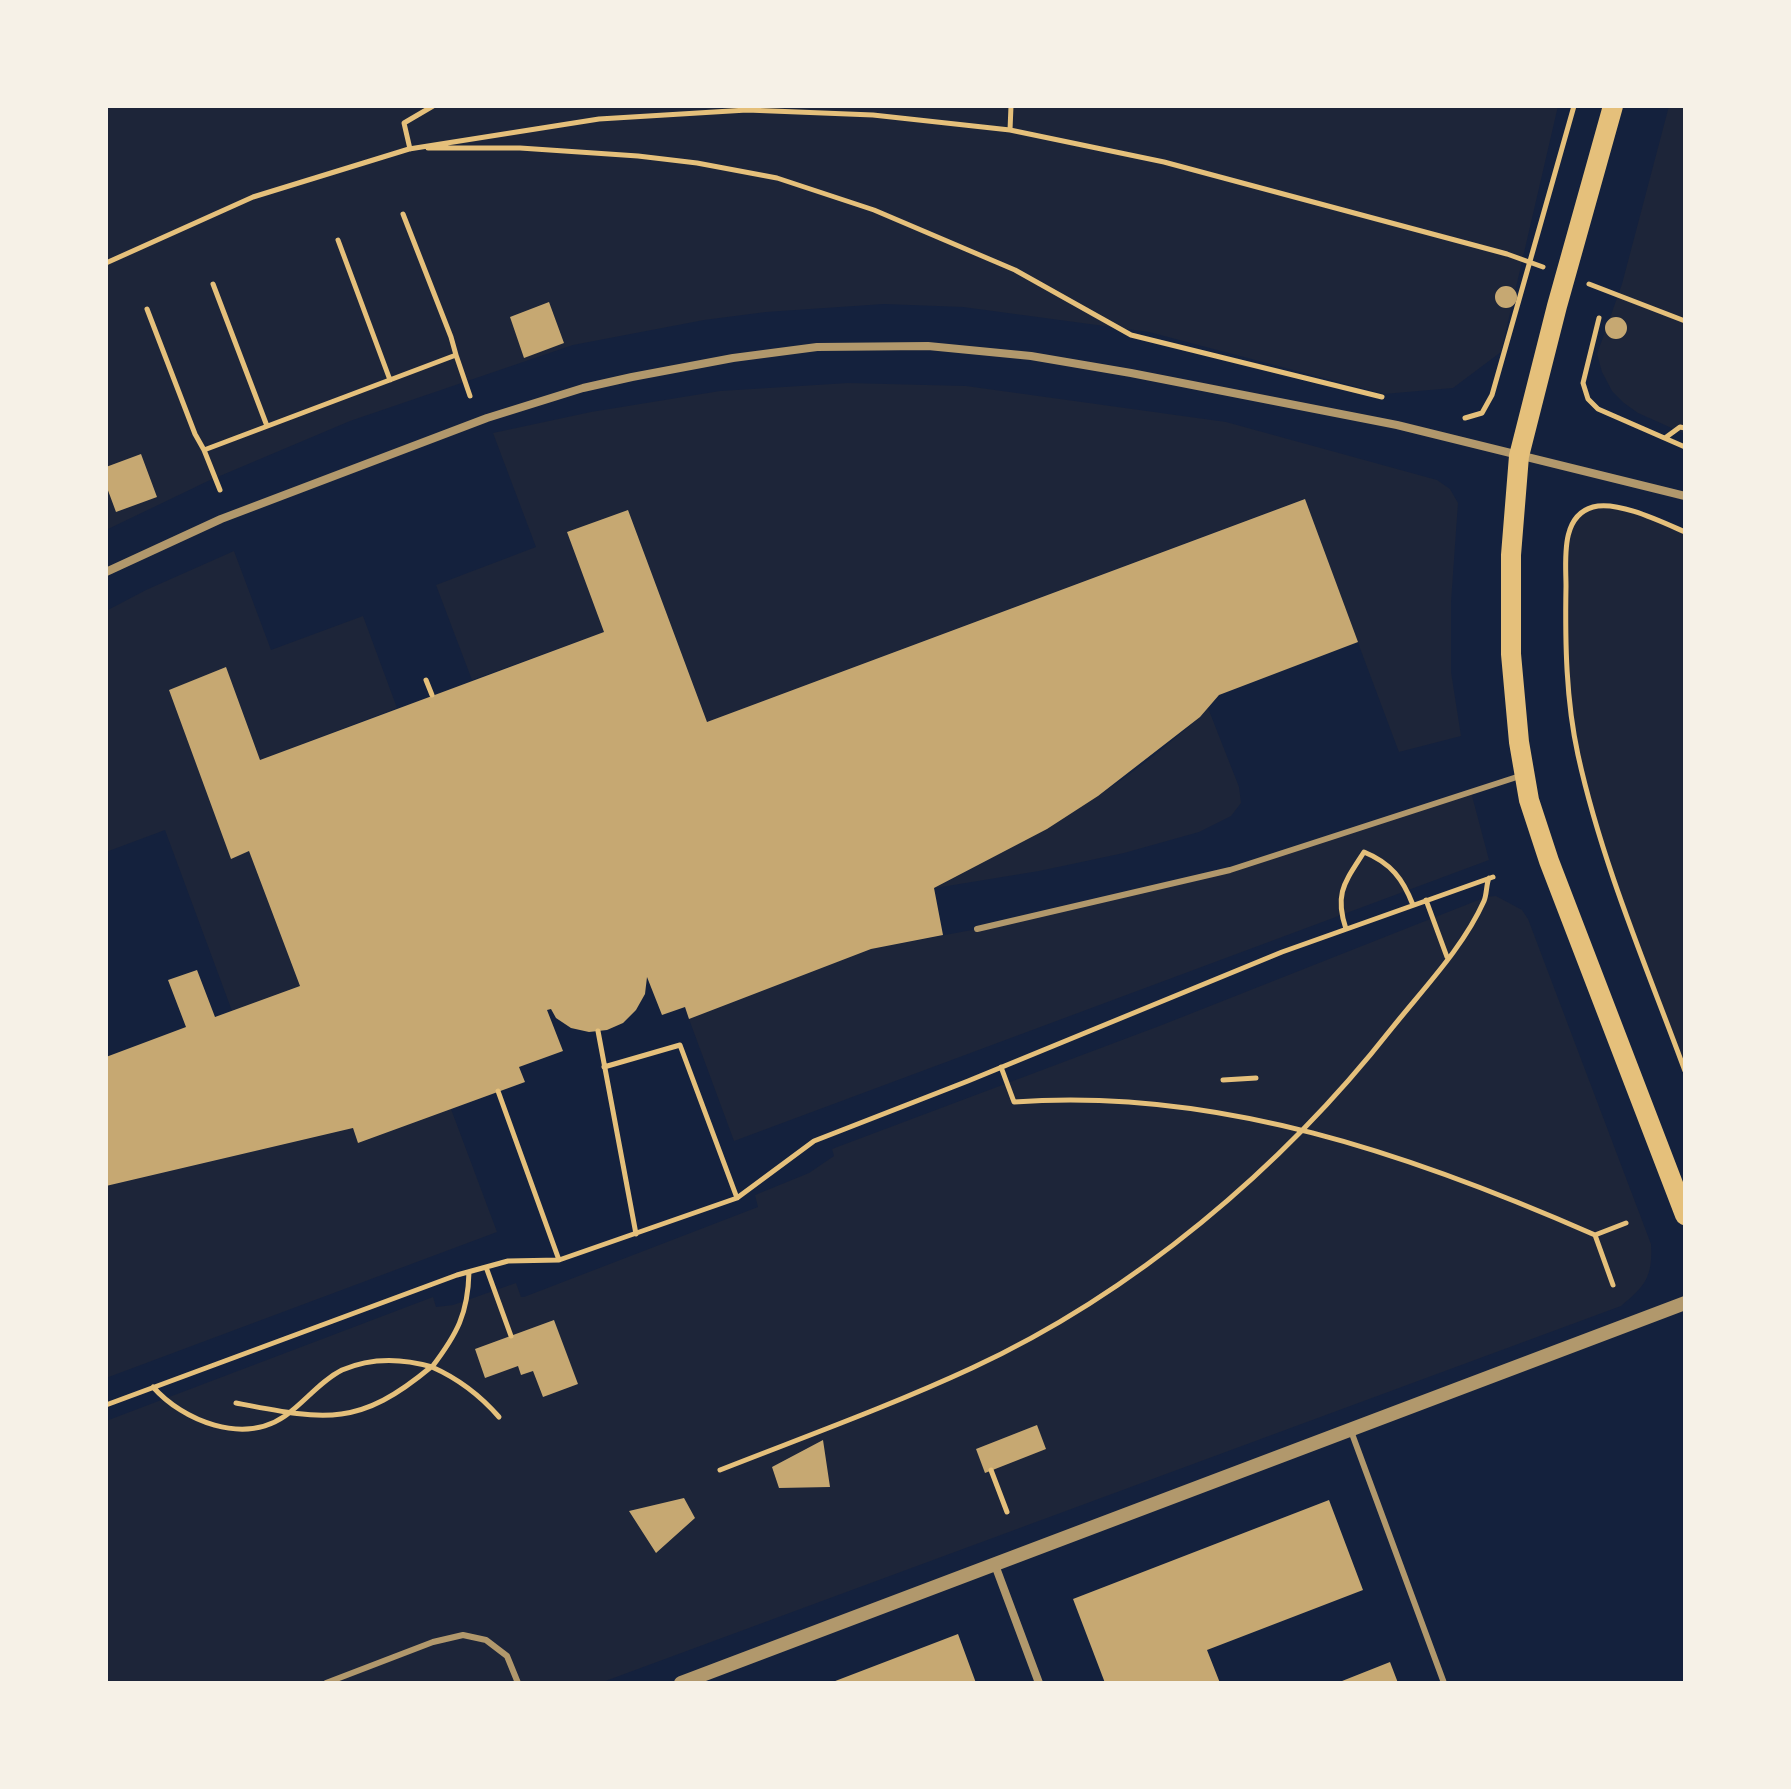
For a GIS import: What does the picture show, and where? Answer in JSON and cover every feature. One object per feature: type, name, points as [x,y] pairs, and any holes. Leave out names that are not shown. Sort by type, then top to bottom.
[{"type":"main road","points":[[1613,106],[1519,456],[1511,555],[1511,654],[1529,800],[1549,861],[1685,1215]]},
{"type":"street","points":[[106,572],[221,519],[487,418],[583,388],[632,377],[733,358],[817,347],[928,346],[1031,356],[1397,425],[1685,496]]},
{"type":"street","points":[[681,1683],[1685,1303]]},
{"type":"street","points":[[995,1565],[1039,1683]]},
{"type":"lane","points":[[977,929],[1230,870],[1525,775]]},
{"type":"lane","points":[[1351,1430],[1444,1683]]},
{"type":"lane","points":[[326,1683],[433,1642],[463,1635],[486,1640],[507,1656],[518,1683]]},
{"type":"path","points":[[409,149],[404,123],[433,106]]},
{"type":"path","points":[[1010,130],[1011,106]]},
{"type":"path","points":[[1461,420],[1482,413],[1492,395],[1574,106]]},
{"type":"path","points":[[106,263],[253,197],[409,149],[599,119],[747,110],[873,115],[1010,130],[1164,162],[1507,254],[1549,269]]},
{"type":"path","points":[[409,149],[520,148],[638,156],[777,178],[874,210],[1002,264],[1131,335],[1385,398]]},
{"type":"path","points":[[403,214],[451,337],[470,396]]},
{"type":"path","points":[[338,240],[390,380]]},
{"type":"path","points":[[1577,280],[1685,321]]},
{"type":"path","points":[[213,284],[267,426]]},
{"type":"path","points":[[147,309],[220,490]]},
{"type":"path","points":[[1599,318],[1583,383],[1588,399],[1598,409],[1685,447]]},
{"type":"path","points":[[204,450],[456,355]]},
{"type":"path","points":[[1664,438],[1680,427],[1685,428]]},
{"type":"path","points":[[1685,532],[1616,506],[1593,507],[1580,514],[1572,523],[1566,546],[1564,654],[1578,753],[1599,835],[1685,1071]]},
{"type":"path","points":[[426,680],[432,695]]},
{"type":"path","points":[[1346,929],[1339,908],[1340,898],[1344,884],[1364,852],[1380,858],[1395,871],[1405,884],[1413,905]]},
{"type":"path","points":[[106,1405],[469,1272],[508,1261],[559,1260],[737,1198],[814,1141],[1282,952],[1490,878],[1479,912],[1448,958],[1354,1077],[1193,1231],[1112,1288],[1043,1331],[973,1368],[720,1470]]},
{"type":"path","points":[[1426,900],[1448,958]]},
{"type":"path","points":[[598,1031],[636,1234]]},
{"type":"path","points":[[604,1067],[680,1045],[737,1198]]},
{"type":"path","points":[[1001,1067],[1014,1102],[1114,1099],[1205,1109],[1371,1149],[1432,1168],[1595,1235],[1626,1223]]},
{"type":"path","points":[[1223,1080],[1256,1078]]},
{"type":"path","points":[[498,1091],[559,1260]]},
{"type":"path","points":[[1595,1235],[1613,1285]]},
{"type":"path","points":[[486,1267],[511,1336]]},
{"type":"path","points":[[236,1403],[317,1415],[365,1410],[404,1390],[432,1367],[451,1341],[462,1321],[468,1300],[469,1272]]},
{"type":"path","points":[[153,1387],[181,1412],[236,1429],[252,1430],[267,1426],[288,1413],[323,1382],[342,1371],[388,1358],[409,1360],[456,1377],[499,1417]]},
{"type":"path","points":[[991,1470],[1007,1512]]},
{"type":"shaded area","points":[[106,106],[1558,106],[1501,352],[1453,388],[1384,394],[1149,332],[963,307],[884,304],[766,312],[704,320],[573,345],[350,421],[208,481],[106,530]]},
{"type":"shaded area","points":[[1669,106],[1685,106],[1685,434],[1638,413],[1624,403],[1612,391],[1597,354],[1622,284]]},
{"type":"shaded area","points":[[848,383],[966,386],[1226,422],[1437,480],[1450,489],[1458,503],[1451,602],[1451,672],[1461,736],[1399,752],[1304,499],[707,722],[628,510],[567,532],[604,632],[472,680],[436,585],[536,547],[493,433],[591,412],[720,391]]},
{"type":"shaded area","points":[[1616,506],[1685,532],[1685,1071],[1599,835],[1578,753],[1564,654],[1566,546],[1572,523],[1593,507]]},
{"type":"shaded area","points":[[234,551],[271,650],[363,616],[397,708],[260,760],[226,668],[169,690],[231,858],[249,851],[300,986],[232,1011],[165,830],[106,852],[106,611]]},
{"type":"shaded area","points":[[1208,708],[1239,787],[1241,803],[1231,816],[1199,832],[1124,853],[935,888],[1052,824],[1108,789],[1162,749]]},
{"type":"shaded area","points":[[1471,792],[1489,860],[734,1141],[689,1019],[871,949],[977,929],[1230,870]]},
{"type":"shaded area","points":[[1496,896],[1522,910],[1528,919],[1651,1244],[1651,1265],[1646,1280],[1621,1306],[600,1683],[106,1683],[106,1421],[433,1297],[436,1307],[453,1305],[516,1283],[521,1297],[524,1297],[758,1207],[755,1195],[809,1173],[834,1156],[832,1149],[1162,1025],[1486,897]]},
{"type":"shaded area","points":[[451,1109],[497,1232],[106,1378],[106,1186],[353,1128],[358,1143]]},
{"type":"building","points":[[1506,286],[1514,289],[1517,297],[1514,305],[1506,308],[1498,305],[1495,297],[1498,289]]},
{"type":"building","points":[[549,302],[564,343],[524,358],[510,317]]},
{"type":"building","points":[[1616,317],[1624,320],[1627,328],[1624,336],[1616,339],[1608,336],[1605,328],[1608,320]]},
{"type":"building","points":[[141,454],[157,497],[116,512],[106,485],[106,467]]},
{"type":"building","points":[[1305,499],[1358,642],[1219,695],[1200,717],[1098,796],[1047,829],[934,888],[943,935],[871,949],[689,1019],[685,1007],[662,1015],[647,977],[645,994],[636,1010],[623,1023],[607,1030],[589,1032],[571,1028],[556,1018],[551,1009],[547,1010],[563,1051],[519,1067],[525,1082],[358,1143],[353,1128],[106,1186],[106,1057],[186,1027],[168,980],[197,970],[215,1017],[300,986],[249,851],[231,859],[169,690],[226,667],[260,760],[604,632],[567,532],[628,510],[707,722]]},
{"type":"building","points":[[554,1320],[578,1384],[543,1397],[533,1371],[521,1375],[518,1366],[485,1378],[475,1349]]},
{"type":"building","points":[[1037,1425],[1046,1449],[985,1473],[976,1449]]},
{"type":"building","points":[[823,1440],[830,1487],[779,1488],[772,1467]]},
{"type":"building","points":[[684,1498],[695,1518],[656,1553],[629,1511]]},
{"type":"building","points":[[1329,1500],[1363,1590],[1207,1650],[1220,1683],[1105,1683],[1073,1599]]},
{"type":"building","points":[[958,1634],[976,1683],[830,1683]]},
{"type":"building","points":[[1390,1662],[1398,1683],[1337,1683]]}]
